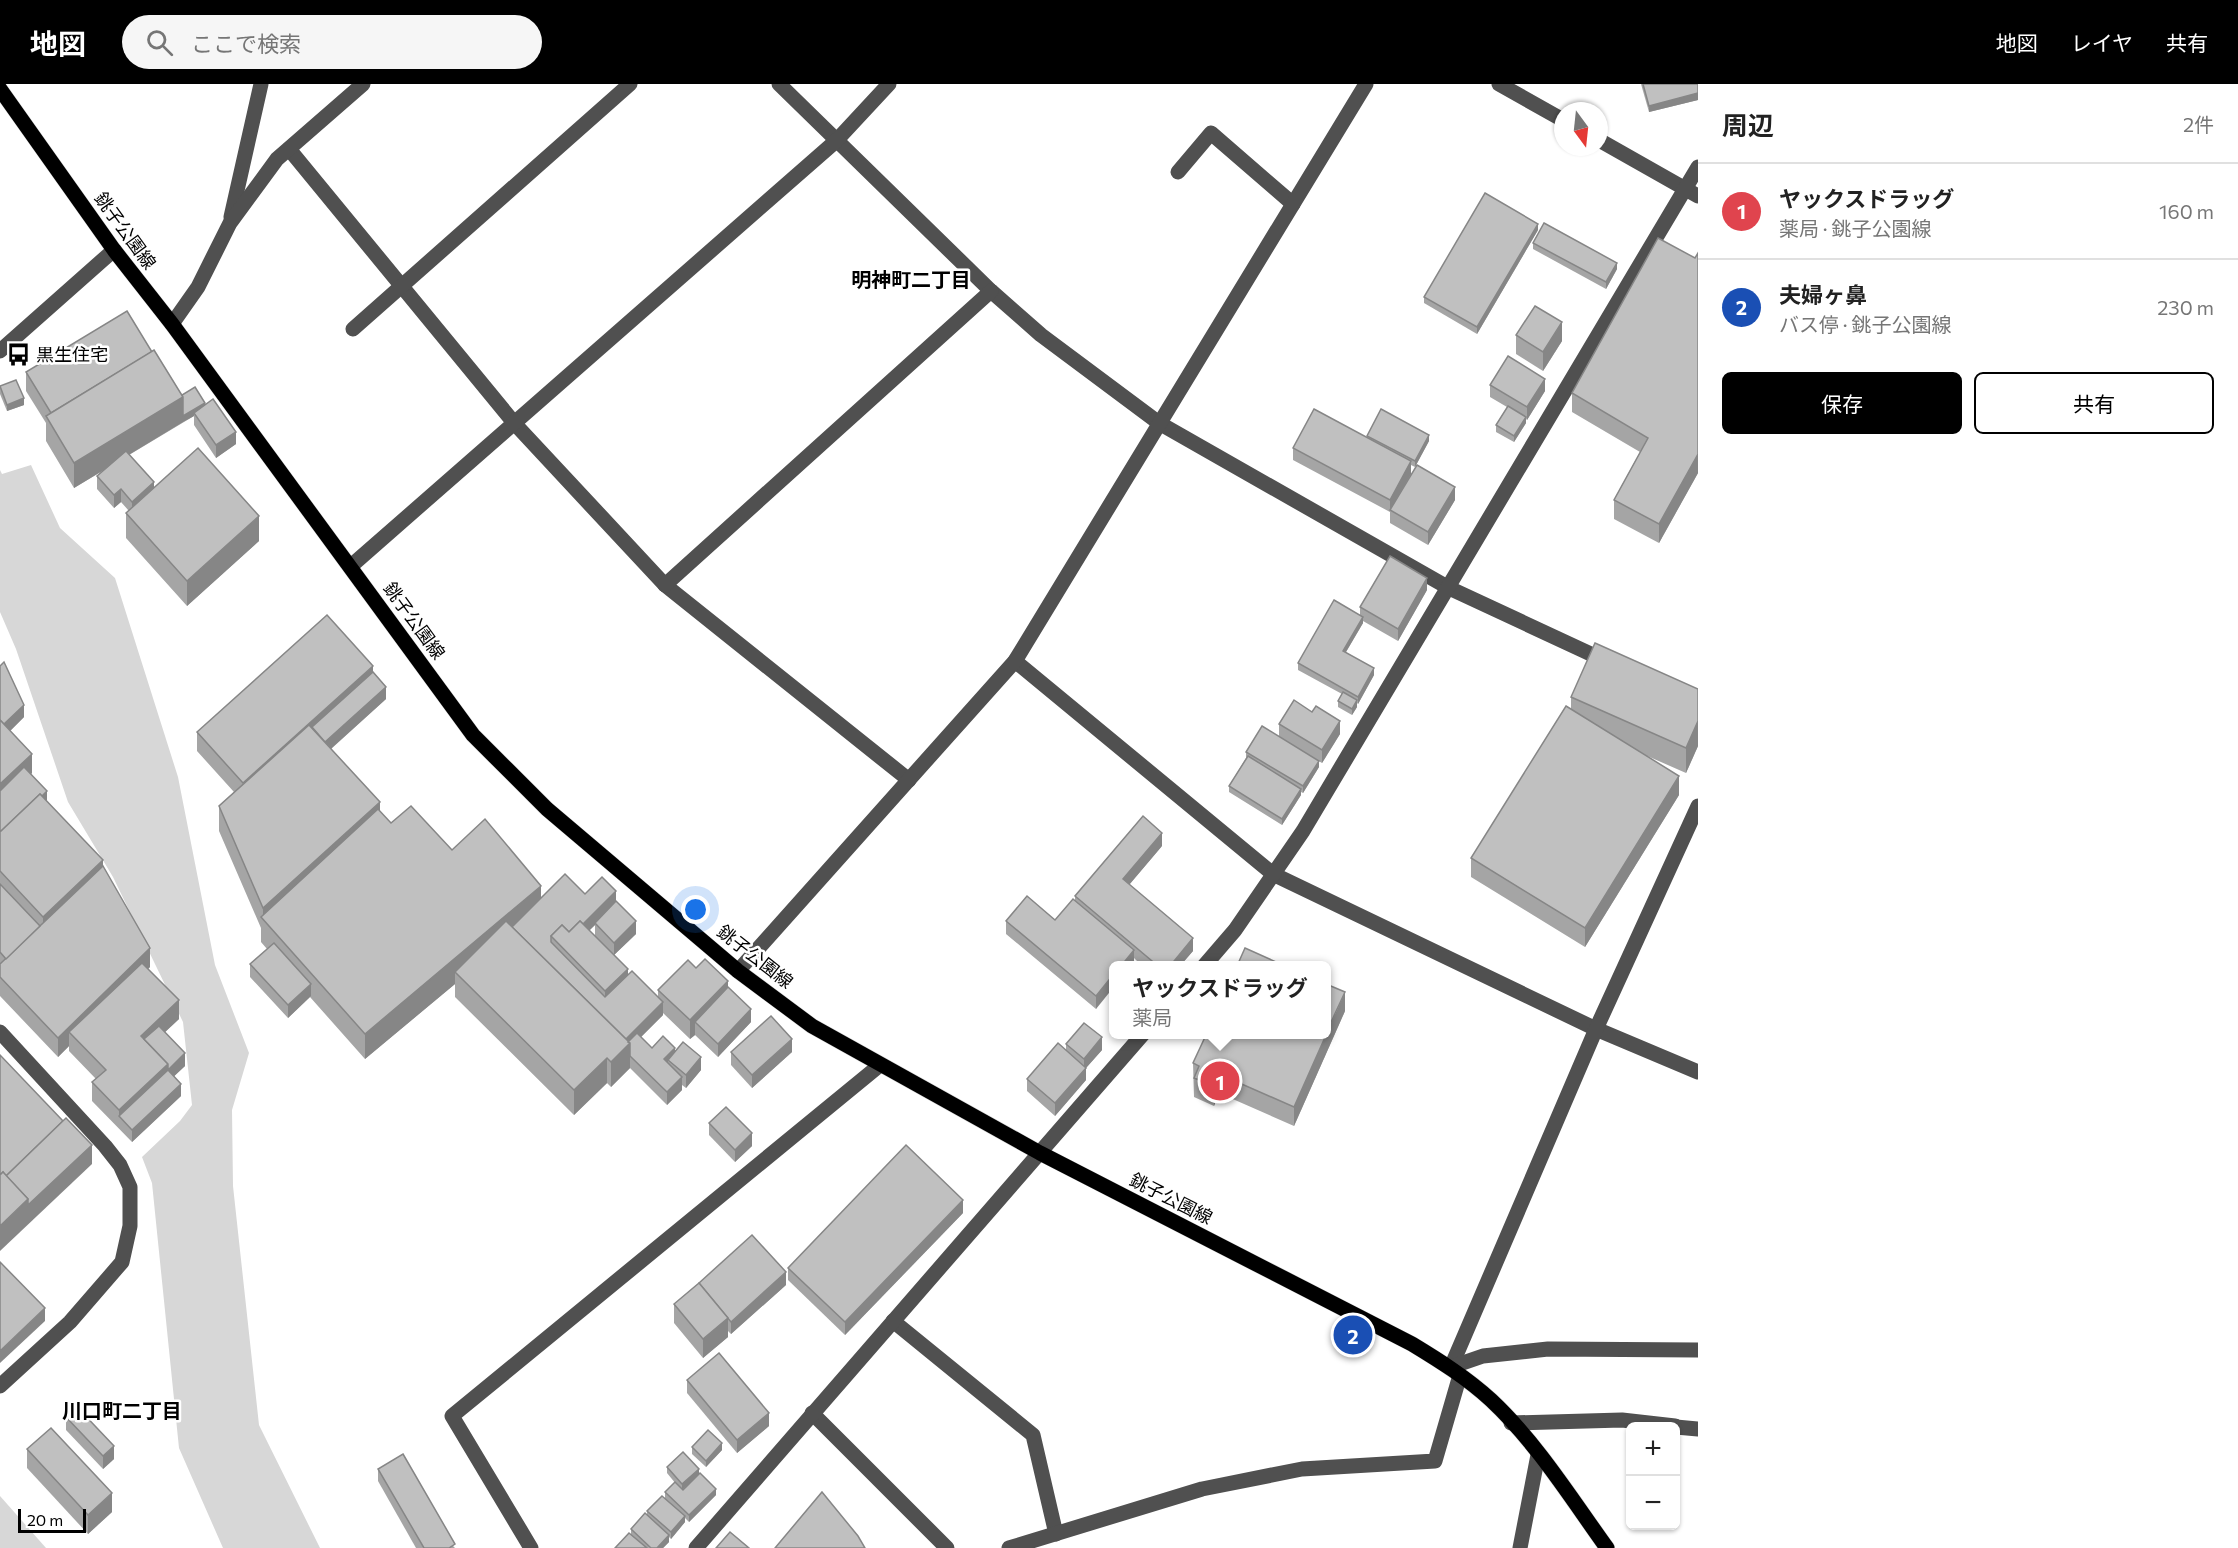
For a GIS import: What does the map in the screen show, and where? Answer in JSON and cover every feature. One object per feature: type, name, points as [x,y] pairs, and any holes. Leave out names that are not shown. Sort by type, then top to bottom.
[{"type":"main road","name":"銚子公園線","points":[[0,89],[114,250],[172,324],[473,735],[547,809],[738,971],[812,1026],[1040,1153],[1412,1344],[1455,1371],[1491,1401],[1511,1423],[1538,1455],[1607,1548]]},
{"type":"street","points":[[230,223],[261,84]]},
{"type":"street","points":[[172,324],[198,287],[230,223],[277,159],[363,84]]},
{"type":"street","points":[[353,328],[630,84]]},
{"type":"street","points":[[778,84],[991,291],[1086,371],[1159,423],[1449,588],[1622,668]]},
{"type":"street","points":[[351,566],[836,141],[889,84]]},
{"type":"street","points":[[738,971],[1015,661],[1366,84]]},
{"type":"street","points":[[1499,84],[1554,115]]},
{"type":"street","points":[[1178,172],[1211,133],[1293,204]]},
{"type":"street","points":[[1608,146],[1691,193]]},
{"type":"street","points":[[289,149],[403,285],[514,424],[665,585],[909,780]]},
{"type":"street","points":[[1208,961],[1235,930],[1303,831],[1691,193],[1698,167]]},
{"type":"street","points":[[0,351],[114,250]]},
{"type":"street","points":[[665,585],[991,291]]},
{"type":"street","points":[[1015,661],[1273,874],[1596,1029],[1698,1072]]},
{"type":"street","points":[[1009,1548],[1202,1489],[1302,1468],[1435,1461],[1455,1371],[1596,1029],[1698,806]]},
{"type":"street","points":[[0,1032],[120,1165],[130,1187],[130,1226],[122,1262],[70,1322],[0,1386]]},
{"type":"street","points":[[696,1548],[1140,1039]]},
{"type":"street","points":[[531,1548],[452,1416],[880,1065]]},
{"type":"street","points":[[893,1321],[1033,1435],[1056,1534]]},
{"type":"street","points":[[1455,1371],[1483,1356],[1548,1349],[1698,1350]]},
{"type":"street","points":[[812,1413],[947,1548]]},
{"type":"street","points":[[1511,1423],[1622,1420],[1640,1422]]},
{"type":"street","points":[[1680,1427],[1698,1429]]},
{"type":"street","points":[[1520,1548],[1538,1455]]},
{"type":"shaded area","points":[[31,465],[60,528],[115,578],[178,777],[215,965],[249,1053],[232,1110],[233,1186],[259,1425],[320,1548],[223,1548],[179,1448],[152,1183],[142,1157],[180,1121],[192,1105],[183,1022],[113,877],[68,802],[16,649],[0,612],[0,470],[2,474]]},
{"type":"shaded area","points":[[0,1496],[46,1548],[0,1548]]},
{"type":"building","points":[[1643,84],[1698,84],[1698,93],[1649,106]]},
{"type":"building","points":[[1485,193],[1538,224],[1477,327],[1424,297]]},
{"type":"building","points":[[1544,223],[1617,263],[1606,282],[1533,243]]},
{"type":"building","points":[[1658,238],[1695,258],[1698,253],[1698,454],[1659,524],[1614,500],[1648,438],[1572,393]]},
{"type":"building","points":[[1535,306],[1562,322],[1543,352],[1516,335]]},
{"type":"building","points":[[127,311],[152,352],[51,413],[26,372]]},
{"type":"building","points":[[154,350],[183,397],[74,463],[46,416]]},
{"type":"building","points":[[1508,356],[1545,379],[1527,407],[1490,385]]},
{"type":"building","points":[[16,380],[24,398],[7,405],[0,386]]},
{"type":"building","points":[[195,387],[205,403],[183,416],[182,395]]},
{"type":"building","points":[[213,399],[236,432],[216,445],[194,413]]},
{"type":"building","points":[[1508,406],[1526,417],[1514,436],[1496,425]]},
{"type":"building","points":[[1314,409],[1411,461],[1390,500],[1293,448]]},
{"type":"building","points":[[1381,409],[1429,435],[1415,461],[1367,436]]},
{"type":"building","points":[[198,448],[259,516],[187,581],[126,513]]},
{"type":"building","points":[[126,451],[154,482],[132,502],[121,489],[114,495],[97,476]]},
{"type":"building","points":[[1417,465],[1455,487],[1428,532],[1390,510]]},
{"type":"building","points":[[1390,556],[1427,578],[1398,629],[1360,607]]},
{"type":"building","points":[[1334,600],[1363,617],[1343,651],[1374,668],[1358,697],[1298,663]]},
{"type":"building","points":[[327,615],[373,666],[243,783],[197,732]]},
{"type":"building","points":[[1595,643],[1698,689],[1698,721],[1686,748],[1571,697]]},
{"type":"building","points":[[4,662],[24,705],[4,724],[0,720],[0,666]]},
{"type":"building","points":[[373,672],[386,687],[325,742],[312,727]]},
{"type":"building","points":[[1343,692],[1357,700],[1352,709],[1338,701]]},
{"type":"building","points":[[1294,700],[1312,712],[1316,706],[1340,721],[1322,750],[1279,724]]},
{"type":"building","points":[[1566,706],[1679,776],[1585,928],[1471,858]]},
{"type":"building","points":[[0,720],[32,754],[0,784]]},
{"type":"building","points":[[309,725],[380,802],[263,908],[219,806]]},
{"type":"building","points":[[1262,726],[1319,761],[1303,786],[1246,752]]},
{"type":"building","points":[[1248,756],[1301,789],[1282,819],[1229,786]]},
{"type":"building","points":[[24,767],[47,791],[42,796],[40,794],[0,832],[0,791]]},
{"type":"building","points":[[40,794],[103,860],[43,917],[0,871],[0,832]]},
{"type":"building","points":[[411,806],[452,850],[485,819],[541,886],[365,1034],[261,917],[378,809],[391,823]]},
{"type":"building","points":[[1143,816],[1162,833],[1123,879],[1193,938],[1174,961],[1152,961],[1075,896]]},
{"type":"building","points":[[103,866],[150,948],[58,1038],[0,977],[0,964]]},
{"type":"building","points":[[565,874],[585,894],[602,877],[616,891],[583,924],[580,921],[569,932],[562,925],[551,936],[551,942],[605,997],[632,971],[663,1002],[626,1039],[512,927]]},
{"type":"building","points":[[0,884],[40,926],[6,959],[0,952]]},
{"type":"building","points":[[1027,896],[1055,920],[1073,899],[1134,950],[1125,961],[1109,961],[1109,980],[1096,996],[1006,921]]},
{"type":"building","points":[[616,901],[636,921],[614,943],[595,923]]},
{"type":"building","points":[[506,921],[630,1043],[611,1062],[607,1058],[574,1090],[455,972]]},
{"type":"building","points":[[580,921],[628,969],[605,991],[551,936],[562,925],[569,932]]},
{"type":"building","points":[[274,943],[311,984],[288,1005],[250,964]]},
{"type":"building","points":[[1245,948],[1274,961],[1239,961]]},
{"type":"building","points":[[705,959],[728,981],[690,1020],[658,990],[688,960],[696,968]]},
{"type":"building","points":[[142,963],[179,1000],[141,1036],[168,1064],[119,1110],[92,1082],[106,1070],[69,1032]]},
{"type":"building","points":[[1331,986],[1345,992],[1331,1022]]},
{"type":"building","points":[[728,987],[751,1009],[718,1044],[695,1022]]},
{"type":"building","points":[[771,1016],[792,1039],[752,1075],[731,1052]]},
{"type":"building","points":[[1084,1023],[1102,1037],[1084,1059],[1066,1044]]},
{"type":"building","points":[[159,1026],[185,1053],[168,1070],[168,1064],[144,1039]]},
{"type":"building","points":[[637,1033],[652,1048],[663,1036],[675,1048],[664,1059],[682,1077],[667,1092],[630,1056],[630,1043],[628,1042]]},
{"type":"building","points":[[1204,1039],[1324,1039],[1294,1107],[1219,1074],[1214,1086],[1194,1078],[1199,1066],[1193,1063]]},
{"type":"building","points":[[683,1042],[701,1057],[686,1075],[668,1060]]},
{"type":"building","points":[[1058,1043],[1086,1068],[1055,1103],[1027,1079]]},
{"type":"building","points":[[0,1055],[63,1121],[6,1176],[3,1172],[0,1175]]},
{"type":"building","points":[[168,1070],[181,1084],[132,1130],[119,1116]]},
{"type":"building","points":[[726,1107],[752,1133],[735,1150],[709,1123]]},
{"type":"building","points":[[66,1118],[92,1145],[28,1205],[28,1199],[6,1176]]},
{"type":"building","points":[[906,1145],[963,1200],[845,1322],[788,1268]]},
{"type":"building","points":[[3,1172],[28,1199],[0,1226],[0,1175]]},
{"type":"building","points":[[752,1235],[786,1272],[731,1322],[699,1283]]},
{"type":"building","points":[[0,1262],[45,1308],[0,1351]]},
{"type":"building","points":[[699,1283],[728,1318],[703,1339],[674,1304]]},
{"type":"building","points":[[719,1353],[769,1413],[737,1440],[687,1380]]},
{"type":"building","points":[[77,1407],[114,1446],[103,1456],[66,1417]]},
{"type":"building","points":[[51,1428],[112,1493],[88,1515],[27,1449]]},
{"type":"building","points":[[708,1430],[722,1443],[706,1461],[692,1447]]},
{"type":"building","points":[[683,1452],[699,1469],[682,1484],[667,1467]]},
{"type":"building","points":[[403,1454],[455,1544],[449,1548],[424,1548],[378,1469]]},
{"type":"building","points":[[700,1473],[716,1489],[689,1515],[665,1492],[675,1482],[683,1490]]},
{"type":"building","points":[[822,1492],[865,1548],[775,1548]]},
{"type":"building","points":[[662,1496],[685,1516],[671,1532],[647,1511]]},
{"type":"building","points":[[645,1513],[669,1535],[657,1548],[651,1548],[631,1529]]},
{"type":"building","points":[[730,1532],[749,1548],[716,1548]]},
{"type":"building","points":[[629,1533],[647,1548],[615,1548]]},
{"type":"place","name":"黒生住宅","points":[[18,355]]},
{"type":"place","name":"ヤックスドラッグ","points":[[1220,1081]]},
{"type":"place","name":"夫婦ヶ鼻","points":[[1353,1335]]},
{"type":"district","name":"明神町二丁目","points":[[911,280]]},
{"type":"district","name":"川口町二丁目","points":[[122,1411]]}]
